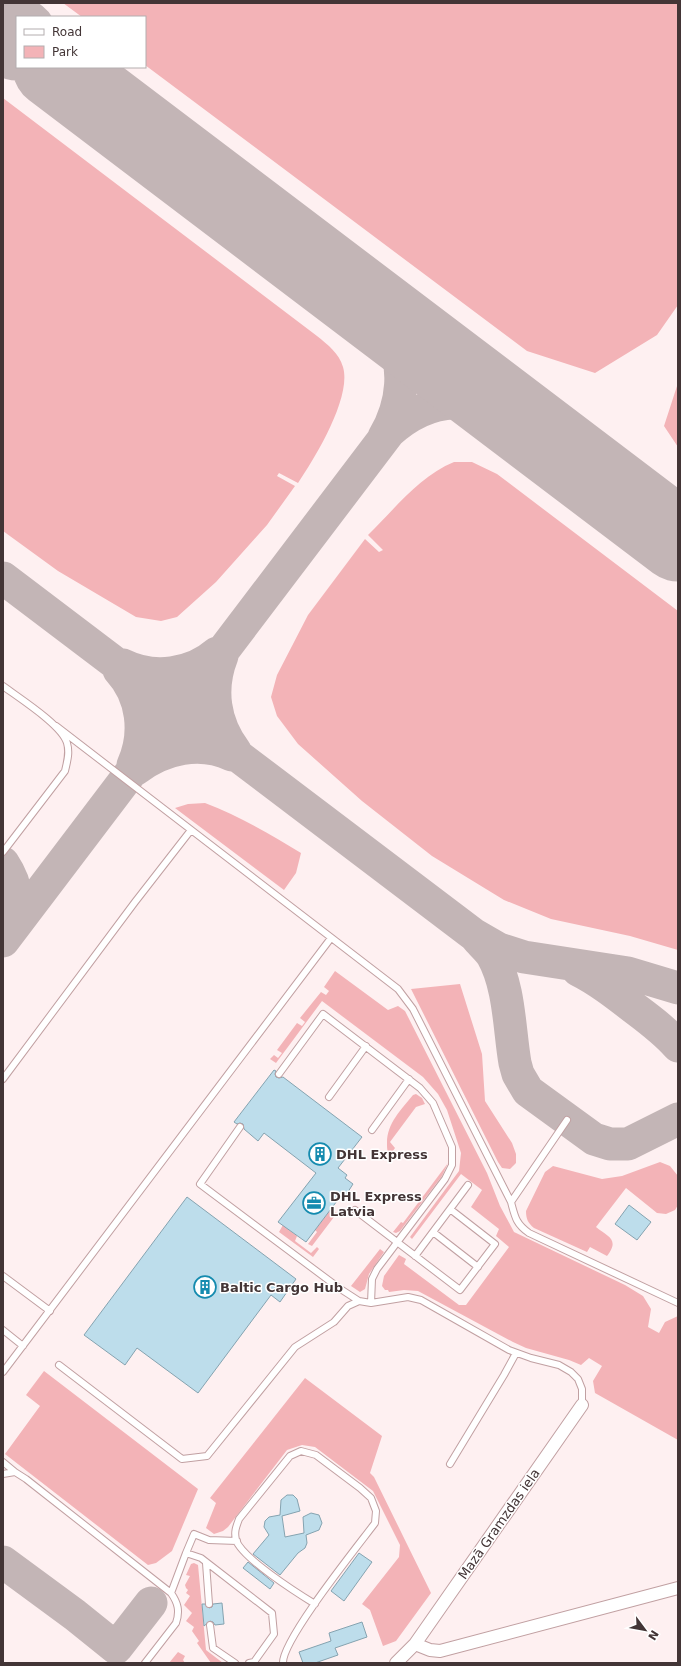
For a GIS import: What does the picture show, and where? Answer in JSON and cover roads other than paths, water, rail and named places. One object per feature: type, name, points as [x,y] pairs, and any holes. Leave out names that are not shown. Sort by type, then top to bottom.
[{"type":"street","name":"Mazā Gramzdas iela","points":[[396,1663],[416,1644],[582,1405]]},
{"type":"street","points":[[416,1644],[430,1650],[440,1651],[678,1588]]},
{"type":"lane","points":[[3,686],[398,989],[407,1000],[511,1202],[515,1217],[520,1227],[529,1233],[678,1303]]},
{"type":"lane","points":[[3,852],[65,771],[69,757],[67,743],[56,726]]},
{"type":"lane","points":[[3,1079],[135,902],[191,830]]},
{"type":"lane","points":[[3,1372],[331,938]]},
{"type":"lane","points":[[279,1074],[323,1014],[420,1088],[433,1103],[452,1147],[452,1165],[445,1179],[377,1269],[372,1279],[371,1303]]},
{"type":"lane","points":[[329,1097],[366,1046]]},
{"type":"lane","points":[[372,1130],[409,1079]]},
{"type":"lane","points":[[511,1202],[567,1120]]},
{"type":"lane","points":[[240,1127],[200,1184],[360,1301],[371,1303],[408,1297],[421,1300],[516,1353],[560,1365],[571,1372],[578,1379],[582,1389],[582,1405]]},
{"type":"lane","points":[[415,1256],[468,1185]]},
{"type":"lane","points":[[355,1210],[460,1290],[495,1244],[450,1209]]},
{"type":"lane","points":[[433,1232],[478,1267]]},
{"type":"lane","points":[[3,1276],[50,1311]]},
{"type":"lane","points":[[59,1365],[182,1458],[207,1456],[295,1347],[334,1322],[348,1306],[360,1301]]},
{"type":"lane","points":[[3,1330],[23,1346]]},
{"type":"lane","points":[[450,1464],[504,1376],[516,1353]]},
{"type":"lane","points":[[282,1663],[289,1644],[315,1604],[375,1523],[376,1511],[371,1498],[316,1455],[301,1451],[290,1456],[239,1519],[235,1532],[236,1541],[246,1554],[315,1604]]},
{"type":"lane","points":[[3,1462],[171,1593],[178,1603],[176,1623],[145,1663]]},
{"type":"lane","points":[[3,1474],[16,1472]]},
{"type":"lane","points":[[171,1593],[194,1534],[209,1540],[236,1541]]},
{"type":"lane","points":[[186,1553],[201,1558],[272,1613],[274,1634],[254,1662],[249,1663]]},
{"type":"lane","points":[[206,1562],[209,1604]]},
{"type":"lane","points":[[210,1626],[213,1648],[235,1663]]},
{"type":"place","name":"DHL Express","points":[[320,1154]]},
{"type":"place","name":"DHL Express Latvia","points":[[314,1203]]},
{"type":"place","name":"Baltic Cargo Hub","points":[[205,1287]]}]
